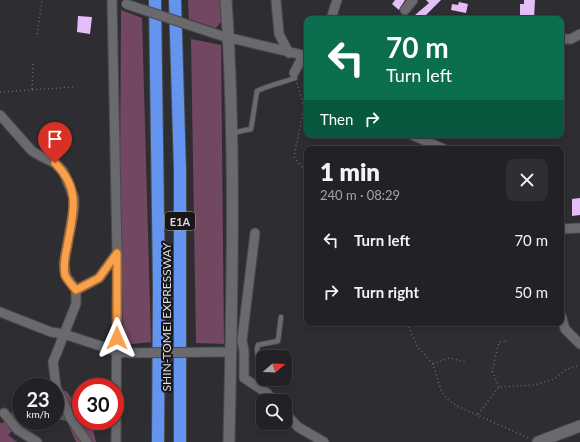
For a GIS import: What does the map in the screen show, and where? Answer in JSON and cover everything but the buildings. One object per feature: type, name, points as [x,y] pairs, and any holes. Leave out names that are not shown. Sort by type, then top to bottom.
[{"type":"highway","name":"SHIN-TOMEI EXPRESSWAY","points":[[155,0],[159,287],[158,442]]},
{"type":"highway","name":"SHIN-TOMEI EXPRESSWAY","points":[[175,0],[180,171],[180,442]]},
{"type":"street","points":[[116,442],[117,253],[113,0],[224,36],[304,56]]},
{"type":"street","points":[[226,0],[224,36],[232,133],[227,352],[229,442]]},
{"type":"street","points":[[276,0],[279,34],[288,53]]},
{"type":"street","points":[[331,16],[337,0]]},
{"type":"street","points":[[405,10],[413,0]]},
{"type":"street","points":[[564,38],[571,39],[580,34]]},
{"type":"street","points":[[294,75],[304,58]]},
{"type":"street","points":[[0,115],[32,151],[55,163],[63,171],[74,198],[74,208],[64,263],[66,276],[76,290],[76,304],[52,362],[56,387],[70,417],[87,442]]},
{"type":"street","points":[[419,138],[437,146]]},
{"type":"street","points":[[564,229],[580,228]]},
{"type":"street","points":[[254,233],[242,340],[244,351],[244,378],[266,394]]},
{"type":"street","points":[[76,290],[99,278],[117,253]]},
{"type":"street","points":[[0,312],[51,332],[64,334],[117,352],[244,351]]},
{"type":"street","points":[[564,326],[565,329],[580,344]]},
{"type":"street","points":[[3,410],[18,430],[37,442]]},
{"type":"street","points":[[292,421],[298,427],[324,442]]},
{"type":"street","points":[[538,442],[580,426]]},
{"type":"lane","points":[[232,133],[251,129],[257,91],[266,86],[285,82],[294,75]]},
{"type":"lane","points":[[260,389],[257,350],[258,345],[278,341],[281,317]]},
{"type":"path","points":[[37,34],[42,0]]},
{"type":"path","points":[[32,90],[33,63]]},
{"type":"path","points":[[294,75],[304,108],[294,157],[304,170]]},
{"type":"path","points":[[0,92],[74,87]]},
{"type":"path","points":[[408,326],[417,346],[433,364],[441,390],[447,399],[457,406],[478,414],[538,442]]},
{"type":"path","points":[[499,387],[492,371],[499,342],[508,341]]},
{"type":"path","points":[[433,364],[449,358],[466,362]]},
{"type":"path","points":[[478,414],[499,387],[536,385],[554,379],[564,370],[580,365]]},
{"type":"shaded area","points":[[188,0],[220,0],[221,22],[216,28],[189,19]]},
{"type":"shaded area","points":[[121,10],[142,18],[151,342],[123,345],[120,178]]},
{"type":"shaded area","points":[[191,39],[221,45],[224,344],[196,343]]},
{"type":"shaded area","points":[[64,391],[66,391],[72,399],[72,430],[93,430],[96,442],[76,442],[67,421],[64,420]]},
{"type":"shaded area","points":[[12,412],[12,430],[13,430],[8,435],[17,442],[0,442],[0,423],[3,423]]},
{"type":"route","points":[[55,163],[63,171],[74,198],[74,208],[64,263],[66,276],[76,290],[99,278],[117,253],[117,338]]}]
